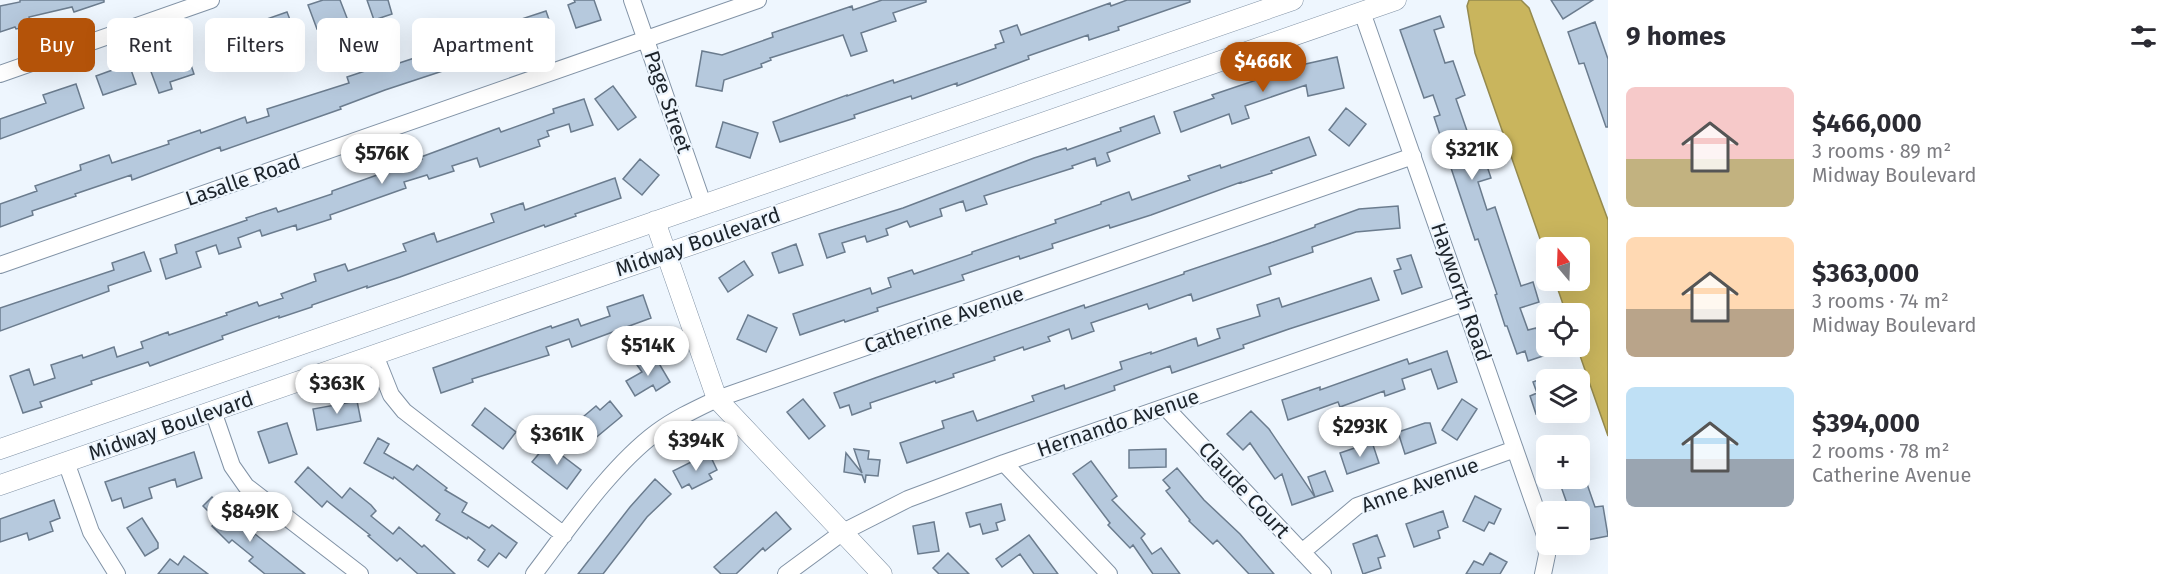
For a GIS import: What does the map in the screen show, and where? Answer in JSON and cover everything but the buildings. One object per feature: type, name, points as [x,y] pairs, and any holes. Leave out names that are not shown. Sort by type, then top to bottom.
[{"type":"street","points":[[0,74],[211,0]]},
{"type":"street","name":"Page Street","points":[[632,0],[703,204]]},
{"type":"street","name":"Lasalle Road","points":[[0,264],[758,0]]},
{"type":"street","name":"Midway Boulevard","points":[[0,449],[1293,0]]},
{"type":"street","name":"Midway Boulevard","points":[[0,485],[1396,0]]},
{"type":"street","name":"Hayworth Road","points":[[1362,12],[1545,535],[1547,555],[1543,574]]},
{"type":"street","name":"Catherine Avenue","points":[[534,574],[618,468],[641,445],[674,420],[717,399],[1413,156]]},
{"type":"street","points":[[655,221],[717,399],[882,574]]},
{"type":"street","name":"Hernando Avenue","points":[[786,574],[843,532],[908,499],[1464,303]]},
{"type":"street","points":[[375,355],[391,395],[404,411],[564,536]]},
{"type":"street","name":"Claude Court","points":[[1165,407],[1323,574]]},
{"type":"street","points":[[213,411],[232,466],[246,486],[360,574]]},
{"type":"street","name":"Anne Avenue","points":[[1302,552],[1357,506],[1515,450]]},
{"type":"street","points":[[66,462],[76,495],[92,532],[117,574]]},
{"type":"street","points":[[1005,463],[1109,574]]},
{"type":"shaded area","points":[[1469,0],[1521,0],[1529,8],[1608,220],[1608,436],[1590,384],[1590,369],[1585,369],[1580,357],[1590,357],[1590,303],[1563,303],[1558,291],[1590,291],[1590,237],[1539,237],[1475,53],[1467,6]]}]
